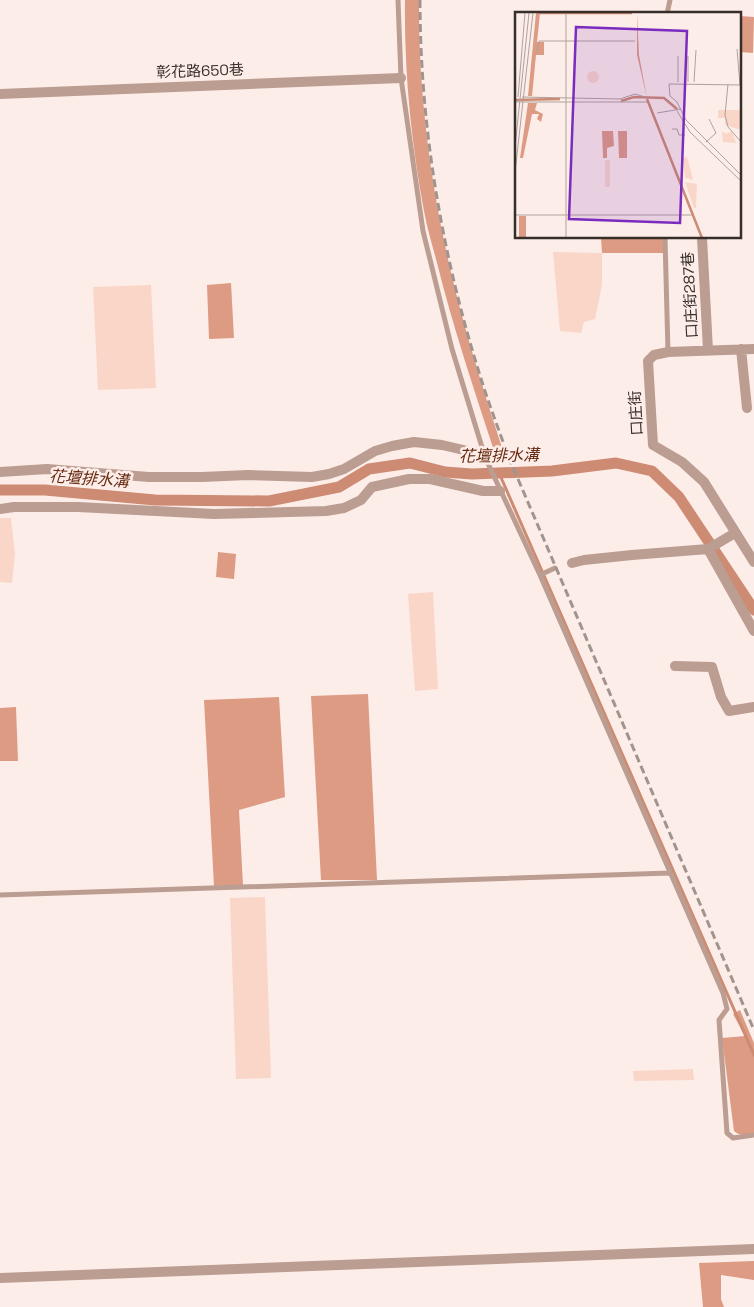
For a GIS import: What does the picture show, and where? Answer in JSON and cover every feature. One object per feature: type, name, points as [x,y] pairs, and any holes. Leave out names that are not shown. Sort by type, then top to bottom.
[{"type":"street","name":"彰花路650巷","points":[[0,94],[401,78]]},
{"type":"street","name":"口庄街287巷","points":[[702,239],[708,350]]},
{"type":"street","points":[[741,349],[747,408]]},
{"type":"street","name":"口庄街","points":[[754,349],[668,352],[654,354],[648,361],[652,445],[682,462],[704,482],[733,535],[754,562]]},
{"type":"street","points":[[0,472],[47,469],[149,477],[202,477],[248,474],[312,476],[329,474],[344,469],[375,451],[414,442],[442,445],[468,451],[486,459]]},
{"type":"street","points":[[0,509],[14,507],[78,507],[214,514],[326,511],[344,508],[361,500],[372,487],[409,480],[430,479],[482,491],[498,487]]},
{"type":"street","points":[[572,563],[584,560],[710,548],[733,535]]},
{"type":"street","points":[[710,548],[754,631]]},
{"type":"street","points":[[675,666],[712,667],[729,711],[754,707]]},
{"type":"street","points":[[0,1278],[754,1249]]},
{"type":"lane","points":[[398,0],[401,78],[423,231],[452,349],[486,459],[540,575],[723,993],[727,1009],[719,1020],[726,1133],[733,1138],[754,1134]]},
{"type":"lane","points":[[665,239],[668,352]]},
{"type":"lane","points":[[540,575],[555,568]]},
{"type":"lane","points":[[0,896],[670,873]]},
{"type":"shaded area","points":[[405,0],[419,0],[422,88],[432,176],[459,306],[506,460],[498,463],[457,336],[425,217],[415,159],[409,106]]},
{"type":"shaded area","points":[[742,16],[754,17],[753,53],[742,52]]},
{"type":"shaded area","points":[[601,239],[665,239],[666,253],[602,253]]},
{"type":"shaded area","points":[[553,252],[602,253],[602,285],[595,319],[584,322],[581,333],[560,331]]},
{"type":"shaded area","points":[[231,283],[234,338],[209,339],[207,285]]},
{"type":"shaded area","points":[[151,285],[156,388],[98,390],[93,287]]},
{"type":"shaded area","points":[[0,518],[11,518],[15,554],[12,583],[0,582]]},
{"type":"shaded area","points":[[218,552],[236,554],[234,579],[216,577]]},
{"type":"shaded area","points":[[433,592],[438,689],[415,691],[408,594]]},
{"type":"shaded area","points":[[368,694],[377,880],[321,880],[311,696]]},
{"type":"shaded area","points":[[279,697],[285,797],[239,810],[243,885],[214,886],[204,700]]},
{"type":"shaded area","points":[[16,707],[18,761],[0,761],[0,708]]},
{"type":"shaded area","points":[[265,897],[271,1078],[236,1079],[230,898]]},
{"type":"shaded area","points":[[740,1010],[754,1043],[754,1135],[741,1135],[734,1131],[722,1038],[745,1036],[733,1014]]},
{"type":"shaded area","points":[[693,1069],[694,1080],[634,1081],[633,1071]]},
{"type":"shaded area","points":[[754,1261],[754,1280],[721,1275],[721,1299],[724,1307],[703,1307],[699,1263]]},
{"type":"waterway","name":"花壇排水溝","points":[[0,490],[45,490],[155,500],[269,501],[339,487],[369,469],[410,463],[445,472],[472,474],[552,471],[616,463],[652,471],[679,497],[754,610]]},
{"type":"waterway","points":[[499,473],[754,1055]]},
{"type":"railway","points":[[420,0],[424,93],[435,186],[453,279],[481,380],[509,458],[754,1030]]}]
